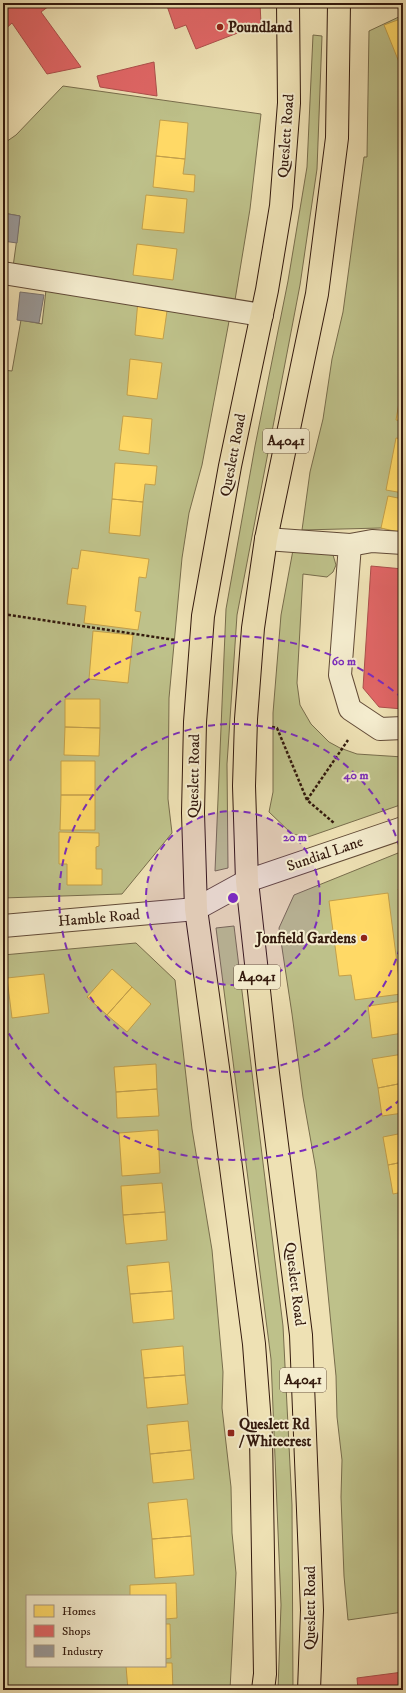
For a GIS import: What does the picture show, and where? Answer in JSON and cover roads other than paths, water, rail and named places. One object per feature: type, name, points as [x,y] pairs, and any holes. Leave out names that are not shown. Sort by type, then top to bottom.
[{"type":"highway","name":"Queslett Road","points":[[263,1690],[265,1674],[261,1437],[254,1344],[220,1074],[196,909],[193,813],[195,722],[203,616],[230,466],[262,315],[281,206],[289,103],[288,3]]},
{"type":"highway","points":[[288,25],[300,3]]},
{"type":"highway","points":[[330,3],[333,5],[339,24]]},
{"type":"highway","name":"Queslett Road","points":[[309,1690],[312,1610],[302,1335],[268,1073],[247,881],[244,786],[246,723],[253,628],[266,539],[317,294],[337,138],[339,3]]},
{"type":"street","points":[[3,273],[262,315]]},
{"type":"street","points":[[266,539],[350,545],[372,541],[403,543]]},
{"type":"street","points":[[350,545],[340,675],[350,709],[380,729],[403,728]]},
{"type":"street","name":"Sundial Lane","points":[[247,881],[403,828]]},
{"type":"street","points":[[196,909],[247,881]]},
{"type":"street","name":"Hamble Road","points":[[3,926],[196,909]]},
{"type":"place","name":"Poundland","points":[[220,27]]},
{"type":"place","name":"Jonfield Gardens","points":[[364,938]]},
{"type":"place","name":"Queslett Rd / Whitecrest","points":[[231,1433]]}]
